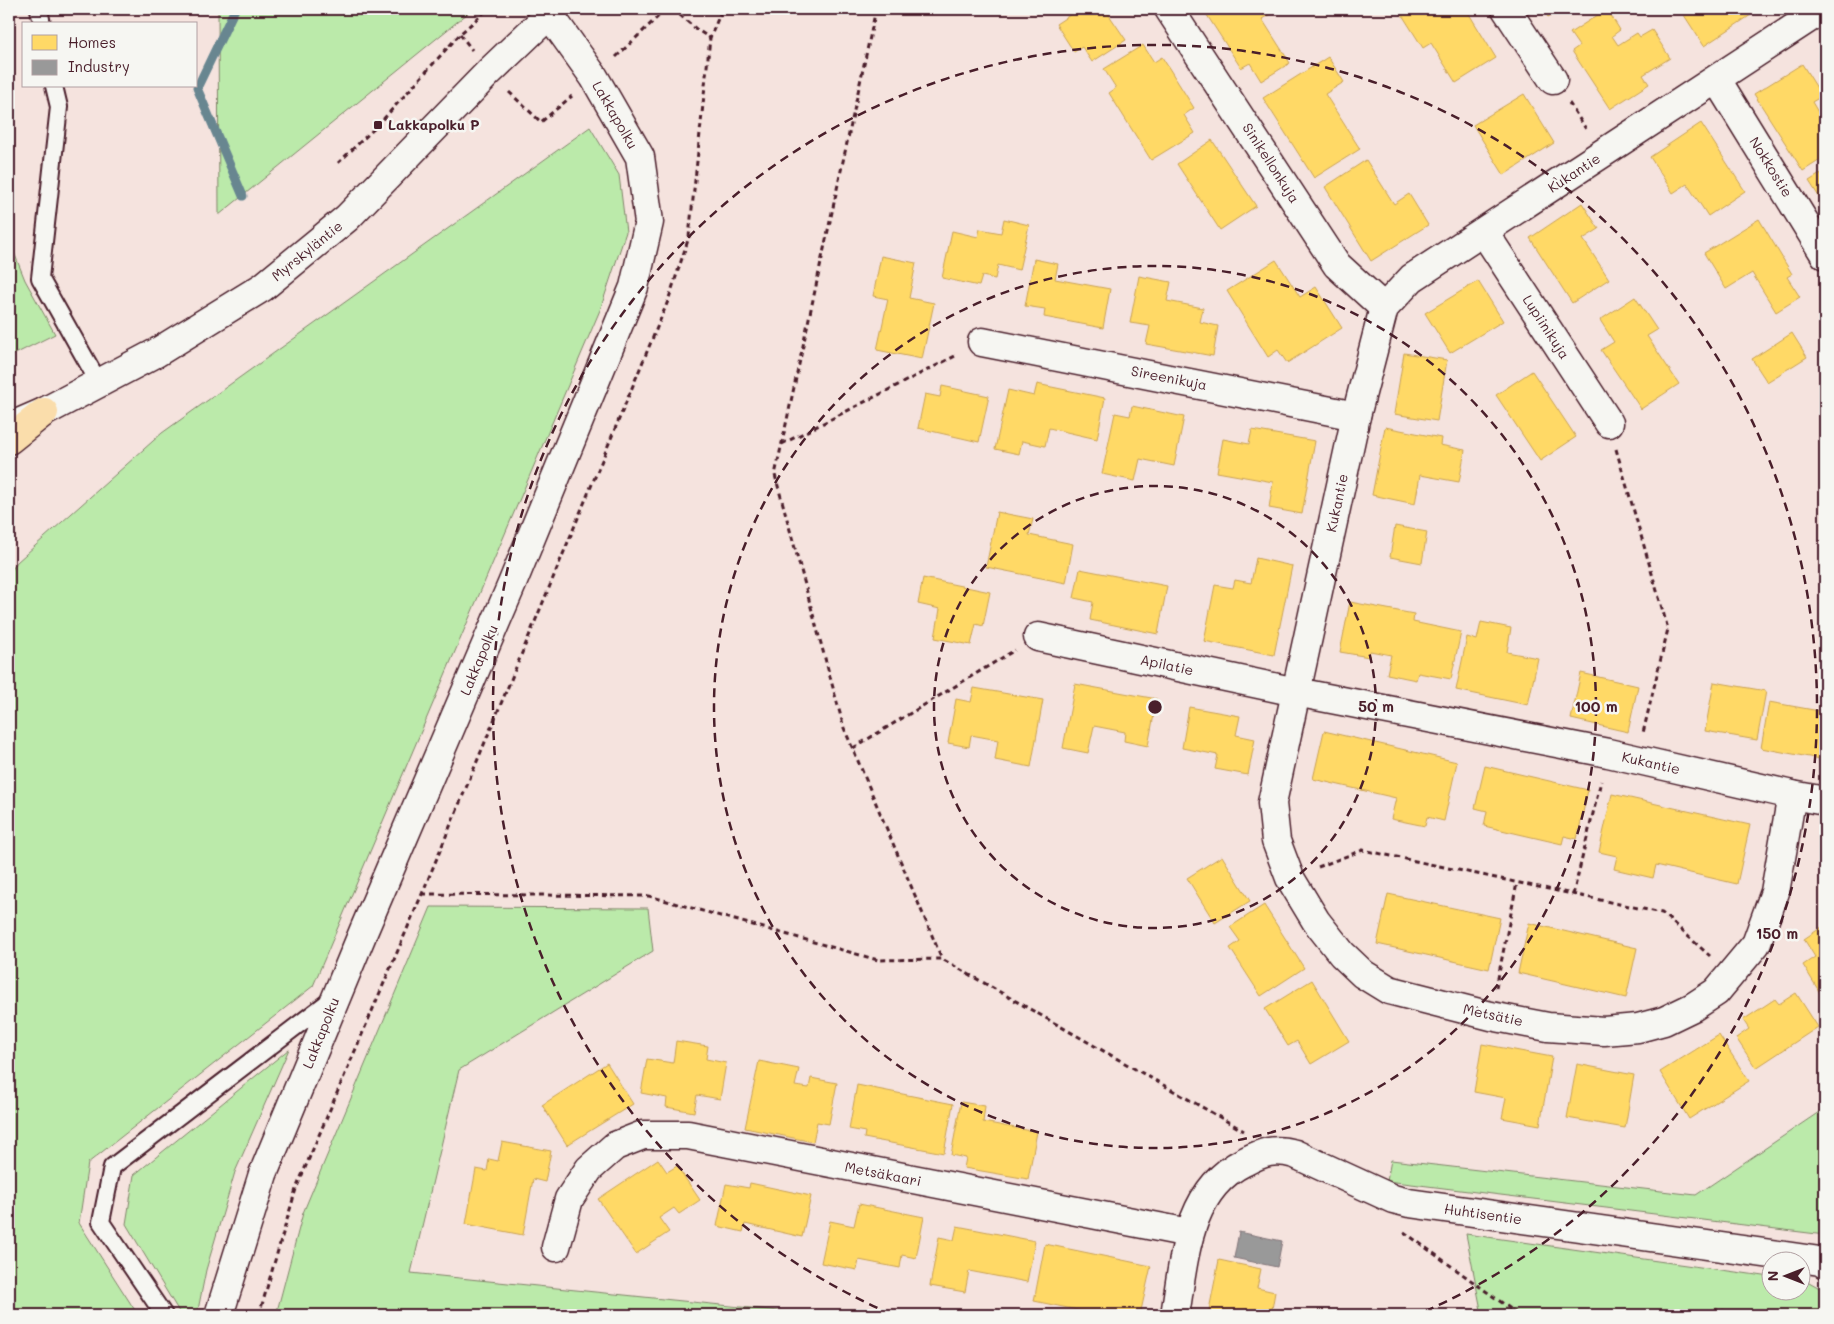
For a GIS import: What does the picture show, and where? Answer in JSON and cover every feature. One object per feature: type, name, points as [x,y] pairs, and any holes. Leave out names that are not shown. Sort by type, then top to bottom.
[{"type":"highway","points":[[9,440],[44,412]]},
{"type":"street","name":"Sinikellonkuja","points":[[1170,9],[1337,265],[1384,308]]},
{"type":"street","points":[[1506,9],[1553,80]]},
{"type":"street","name":"Kukantie","points":[[1823,9],[1412,278],[1384,308],[1356,416],[1296,692],[1608,753],[1825,801]]},
{"type":"street","name":"Lakkapolku","points":[[219,1315],[263,1174],[512,584],[634,287],[649,222],[640,158],[594,77],[552,12]]},
{"type":"street","name":"Myrskyläntie","points":[[9,427],[44,412],[156,352],[263,287],[347,218],[489,72],[552,12]]},
{"type":"street","name":"Nokkostie","points":[[1716,80],[1825,255]]},
{"type":"street","name":"Lupiinikuja","points":[[1484,232],[1609,422]]},
{"type":"street","name":"Sireenikuja","points":[[982,342],[1356,416]]},
{"type":"street","name":"Apilatie","points":[[1038,637],[1296,692]]},
{"type":"street","name":"Metsätie","points":[[1296,692],[1272,803],[1276,841],[1290,878],[1316,920],[1342,954],[1362,974],[1389,990],[1491,1016],[1548,1026],[1604,1031],[1638,1028],[1664,1021],[1693,1007],[1716,992],[1756,944],[1774,892],[1792,795]]},
{"type":"street","name":"Metsäkaari","points":[[556,1247],[569,1199],[589,1169],[615,1146],[643,1136],[688,1136],[1189,1233]]},
{"type":"street","name":"Huhtisentie","points":[[1189,1233],[1206,1196],[1232,1168],[1263,1152],[1282,1150],[1295,1154],[1394,1199],[1409,1203],[1810,1260],[1825,1264]]},
{"type":"street","points":[[1175,1315],[1189,1233]]},
{"type":"lane","points":[[39,9],[42,22]]},
{"type":"lane","points":[[54,88],[58,107],[40,278],[99,383]]},
{"type":"lane","points":[[164,1315],[101,1222],[112,1167],[337,995]]},
{"type":"path","points":[[338,163],[378,125],[460,34],[488,9]]},
{"type":"path","points":[[460,34],[489,72],[541,122],[594,77],[666,9]]},
{"type":"path","points":[[673,9],[696,29],[710,38]]},
{"type":"path","points":[[259,1315],[296,1189],[422,894],[668,301],[689,237],[710,38],[722,9]]},
{"type":"path","points":[[876,9],[775,475],[844,728],[942,959]]},
{"type":"path","points":[[1553,80],[1590,136]]},
{"type":"path","points":[[782,444],[982,342]]},
{"type":"path","points":[[1609,422],[1668,629],[1636,759]]},
{"type":"path","points":[[853,748],[1038,637]]},
{"type":"path","points":[[1573,895],[1608,753]]},
{"type":"path","points":[[1290,878],[1362,850],[1662,913],[1731,975]]},
{"type":"path","points":[[1491,1016],[1517,883]]},
{"type":"path","points":[[422,894],[649,896],[878,960],[942,959],[1243,1131],[1263,1152]]},
{"type":"path","points":[[1398,1228],[1519,1315]]},
{"type":"path","points":[[1605,1315],[1720,1310],[1738,1315]]},
{"type":"green space","points":[[218,9],[473,9],[219,215]]},
{"type":"green space","points":[[590,127],[619,175],[626,232],[600,310],[313,986],[88,1163],[79,1223],[138,1315],[9,1315],[9,574],[17,562],[162,433]]},
{"type":"green space","points":[[9,240],[25,280],[55,334],[9,357]]},
{"type":"green space","points":[[431,907],[648,908],[653,951],[459,1070],[411,1273],[818,1315],[276,1315],[303,1213]]},
{"type":"green space","points":[[289,1049],[235,1172],[206,1270],[197,1315],[181,1315],[126,1224],[134,1175]]},
{"type":"green space","points":[[1825,1108],[1825,1235],[1387,1181],[1391,1160],[1696,1195]]},
{"type":"green space","points":[[1466,1234],[1762,1276],[1762,1302],[1812,1302],[1812,1284],[1825,1291],[1825,1315],[1482,1315]]},
{"type":"building: Homes","points":[[1079,9],[1105,9],[1126,40],[1092,62],[1082,47],[1074,52],[1056,24]]},
{"type":"building: Homes","points":[[1203,9],[1278,9],[1262,19],[1290,63],[1261,81],[1250,63],[1241,68]]},
{"type":"building: Homes","points":[[1466,9],[1496,58],[1456,83],[1431,43],[1423,48],[1399,10]]},
{"type":"building: Homes","points":[[1543,9],[1561,9],[1548,17]]},
{"type":"building: Homes","points":[[1607,9],[1620,30],[1612,36],[1618,45],[1637,33],[1640,37],[1652,30],[1670,58],[1643,75],[1649,84],[1610,109],[1572,51],[1579,46],[1570,33]]},
{"type":"building: Homes","points":[[1687,9],[1760,9],[1704,46],[1682,12]]},
{"type":"building: Homes","points":[[1143,45],[1154,62],[1162,57],[1194,108],[1184,115],[1195,133],[1151,160],[1109,93],[1116,88],[1104,69]]},
{"type":"building: Homes","points":[[1328,57],[1344,82],[1325,94],[1360,149],[1314,178],[1263,98]]},
{"type":"building: Homes","points":[[1802,64],[1822,96],[1812,102],[1825,124],[1825,157],[1803,171],[1754,94]]},
{"type":"building: Homes","points":[[1524,94],[1554,143],[1504,175],[1473,125]]},
{"type":"building: Homes","points":[[1701,123],[1745,191],[1708,216],[1687,184],[1673,193],[1650,157]]},
{"type":"building: Homes","points":[[1212,140],[1256,206],[1220,230],[1177,164]]},
{"type":"building: Homes","points":[[1366,160],[1394,204],[1409,194],[1428,225],[1371,261],[1325,187]]},
{"type":"building: Homes","points":[[1825,171],[1825,206],[1809,181]]},
{"type":"building: Homes","points":[[1582,203],[1599,229],[1583,239],[1609,279],[1572,303],[1530,238]]},
{"type":"building: Homes","points":[[1004,219],[1029,225],[1019,270],[998,265],[995,279],[982,276],[979,286],[942,278],[952,231],[978,237],[980,229],[1001,233]]},
{"type":"building: Homes","points":[[1759,219],[1792,274],[1787,277],[1800,297],[1776,312],[1752,273],[1726,289],[1704,253]]},
{"type":"building: Homes","points":[[881,256],[916,263],[909,298],[934,303],[922,359],[877,350],[888,299],[873,296]]},
{"type":"building: Homes","points":[[1034,259],[1058,264],[1055,279],[1110,289],[1103,328],[1044,317],[1045,309],[1025,306]]},
{"type":"building: Homes","points":[[1276,260],[1300,297],[1316,287],[1342,328],[1287,363],[1278,350],[1268,357],[1227,291]]},
{"type":"building: Homes","points":[[1139,276],[1171,282],[1167,301],[1203,308],[1200,322],[1218,326],[1213,356],[1146,344],[1150,326],[1130,323]]},
{"type":"building: Homes","points":[[1478,281],[1503,321],[1450,353],[1425,313]]},
{"type":"building: Homes","points":[[1635,297],[1657,330],[1647,336],[1679,384],[1641,409],[1601,350],[1614,342],[1600,320]]},
{"type":"building: Homes","points":[[1792,333],[1807,357],[1767,382],[1752,359]]},
{"type":"building: Homes","points":[[1404,353],[1447,360],[1437,421],[1394,414]]},
{"type":"building: Homes","points":[[1532,371],[1576,437],[1540,461],[1496,395]]},
{"type":"building: Homes","points":[[1037,384],[1105,398],[1097,439],[1049,428],[1045,446],[1022,441],[1019,454],[995,449],[1008,390],[1034,396]]},
{"type":"building: Homes","points":[[942,386],[989,396],[979,442],[918,428],[925,394],[940,397]]},
{"type":"building: Homes","points":[[1132,406],[1184,417],[1174,466],[1140,459],[1135,481],[1102,474],[1115,413],[1130,416]]},
{"type":"building: Homes","points":[[1385,427],[1441,438],[1440,445],[1465,450],[1459,482],[1420,475],[1415,504],[1372,495]]},
{"type":"building: Homes","points":[[1252,430],[1315,441],[1302,514],[1269,508],[1273,482],[1217,472],[1223,439],[1249,444]]},
{"type":"building: Homes","points":[[997,512],[1033,519],[1029,535],[1073,544],[1066,583],[986,567]]},
{"type":"building: Homes","points":[[1395,526],[1427,532],[1422,563],[1390,557]]},
{"type":"building: Homes","points":[[1256,558],[1292,566],[1274,655],[1204,641],[1215,585],[1233,588],[1235,580],[1251,583]]},
{"type":"building: Homes","points":[[1080,569],[1167,586],[1158,634],[1090,620],[1093,602],[1074,598]]},
{"type":"building: Homes","points":[[923,578],[990,592],[983,626],[976,624],[971,645],[935,638],[940,609],[918,604]]},
{"type":"building: Homes","points":[[1350,602],[1414,614],[1413,622],[1461,632],[1451,679],[1418,673],[1416,680],[1387,674],[1391,655],[1370,651],[1369,657],[1340,652]]},
{"type":"building: Homes","points":[[1481,622],[1511,628],[1507,652],[1538,658],[1528,705],[1456,690],[1467,637],[1477,640]]},
{"type":"building: Homes","points":[[1581,673],[1638,686],[1628,732],[1571,719]]},
{"type":"building: Homes","points":[[1714,682],[1766,691],[1757,740],[1705,731]]},
{"type":"building: Homes","points":[[1075,684],[1157,699],[1148,746],[1124,741],[1125,732],[1094,726],[1088,753],[1063,748]]},
{"type":"building: Homes","points":[[974,688],[1043,700],[1031,767],[995,760],[998,740],[971,735],[969,747],[948,743],[956,699],[971,702]]},
{"type":"building: Homes","points":[[1769,702],[1825,712],[1825,760],[1761,748]]},
{"type":"building: Homes","points":[[1189,707],[1240,716],[1236,735],[1255,739],[1248,775],[1215,769],[1218,755],[1182,748]]},
{"type":"building: Homes","points":[[1324,731],[1457,762],[1444,821],[1427,817],[1425,826],[1391,819],[1396,798],[1313,779]]},
{"type":"building: Homes","points":[[1485,766],[1588,790],[1577,839],[1564,836],[1562,844],[1484,826],[1487,811],[1475,808]]},
{"type":"building: Homes","points":[[1612,794],[1750,825],[1737,884],[1656,865],[1653,878],[1614,869],[1617,856],[1599,852]]},
{"type":"building: Homes","points":[[1222,856],[1250,901],[1215,923],[1187,878]]},
{"type":"building: Homes","points":[[1388,894],[1500,918],[1489,969],[1377,944]]},
{"type":"building: Homes","points":[[1264,905],[1304,968],[1261,996],[1230,948],[1240,941],[1230,927]]},
{"type":"building: Homes","points":[[1529,923],[1637,948],[1626,998],[1518,973]]},
{"type":"building: Homes","points":[[1825,925],[1825,994],[1822,996],[1803,965],[1815,957],[1804,939]]},
{"type":"building: Homes","points":[[1312,980],[1349,1041],[1311,1064],[1297,1041],[1288,1046],[1265,1009]]},
{"type":"building: Homes","points":[[1796,993],[1818,1027],[1756,1068],[1736,1038],[1749,1029],[1743,1020],[1775,999],[1779,1004]]},
{"type":"building: Homes","points":[[1719,1035],[1749,1081],[1689,1119],[1660,1072]]},
{"type":"building: Homes","points":[[676,1041],[708,1046],[706,1059],[726,1063],[720,1099],[697,1095],[694,1112],[666,1107],[667,1098],[641,1093],[647,1059],[673,1063]]},
{"type":"building: Homes","points":[[1482,1044],[1552,1057],[1540,1125],[1502,1118],[1506,1098],[1474,1092]]},
{"type":"building: Homes","points":[[759,1061],[799,1069],[795,1086],[809,1088],[811,1078],[837,1083],[829,1124],[817,1122],[813,1142],[745,1128]]},
{"type":"building: Homes","points":[[607,1063],[633,1104],[567,1145],[542,1105]]},
{"type":"building: Homes","points":[[1577,1064],[1634,1075],[1625,1128],[1567,1118]]},
{"type":"building: Homes","points":[[857,1085],[953,1104],[944,1153],[864,1138],[865,1132],[849,1129]]},
{"type":"building: Homes","points":[[961,1102],[985,1106],[983,1122],[1037,1132],[1028,1179],[964,1168],[966,1158],[951,1155]]},
{"type":"building: Homes","points":[[502,1142],[551,1151],[545,1182],[533,1179],[523,1235],[466,1224],[476,1169],[487,1171],[489,1159],[498,1161]]},
{"type":"building: Homes","points":[[658,1159],[667,1172],[677,1166],[700,1200],[679,1214],[674,1208],[659,1218],[669,1232],[636,1254],[598,1199]]},
{"type":"building: Homes","points":[[750,1183],[811,1196],[802,1237],[745,1224],[743,1232],[717,1226],[726,1184],[749,1188]]},
{"type":"building: Homes","points":[[859,1204],[924,1217],[916,1258],[902,1255],[900,1268],[859,1260],[857,1270],[821,1263],[830,1221],[854,1226]]},
{"type":"building: Homes","points":[[957,1226],[1035,1241],[1027,1282],[969,1271],[965,1292],[930,1286],[939,1237],[954,1240]]},
{"type":"building: Homes","points":[[1045,1244],[1151,1266],[1140,1315],[1102,1315],[1034,1301]]},
{"type":"building: Homes","points":[[1219,1260],[1261,1269],[1257,1288],[1275,1292],[1271,1315],[1208,1315]]},
{"type":"building: Industry","points":[[1239,1232],[1282,1241],[1277,1267],[1234,1258]]},
{"type":"waterway","points":[[198,86],[235,9]]},
{"type":"waterway","points":[[197,88],[243,196]]},
{"type":"place","name":"Lakkapolku P","points":[[378,125]]}]
